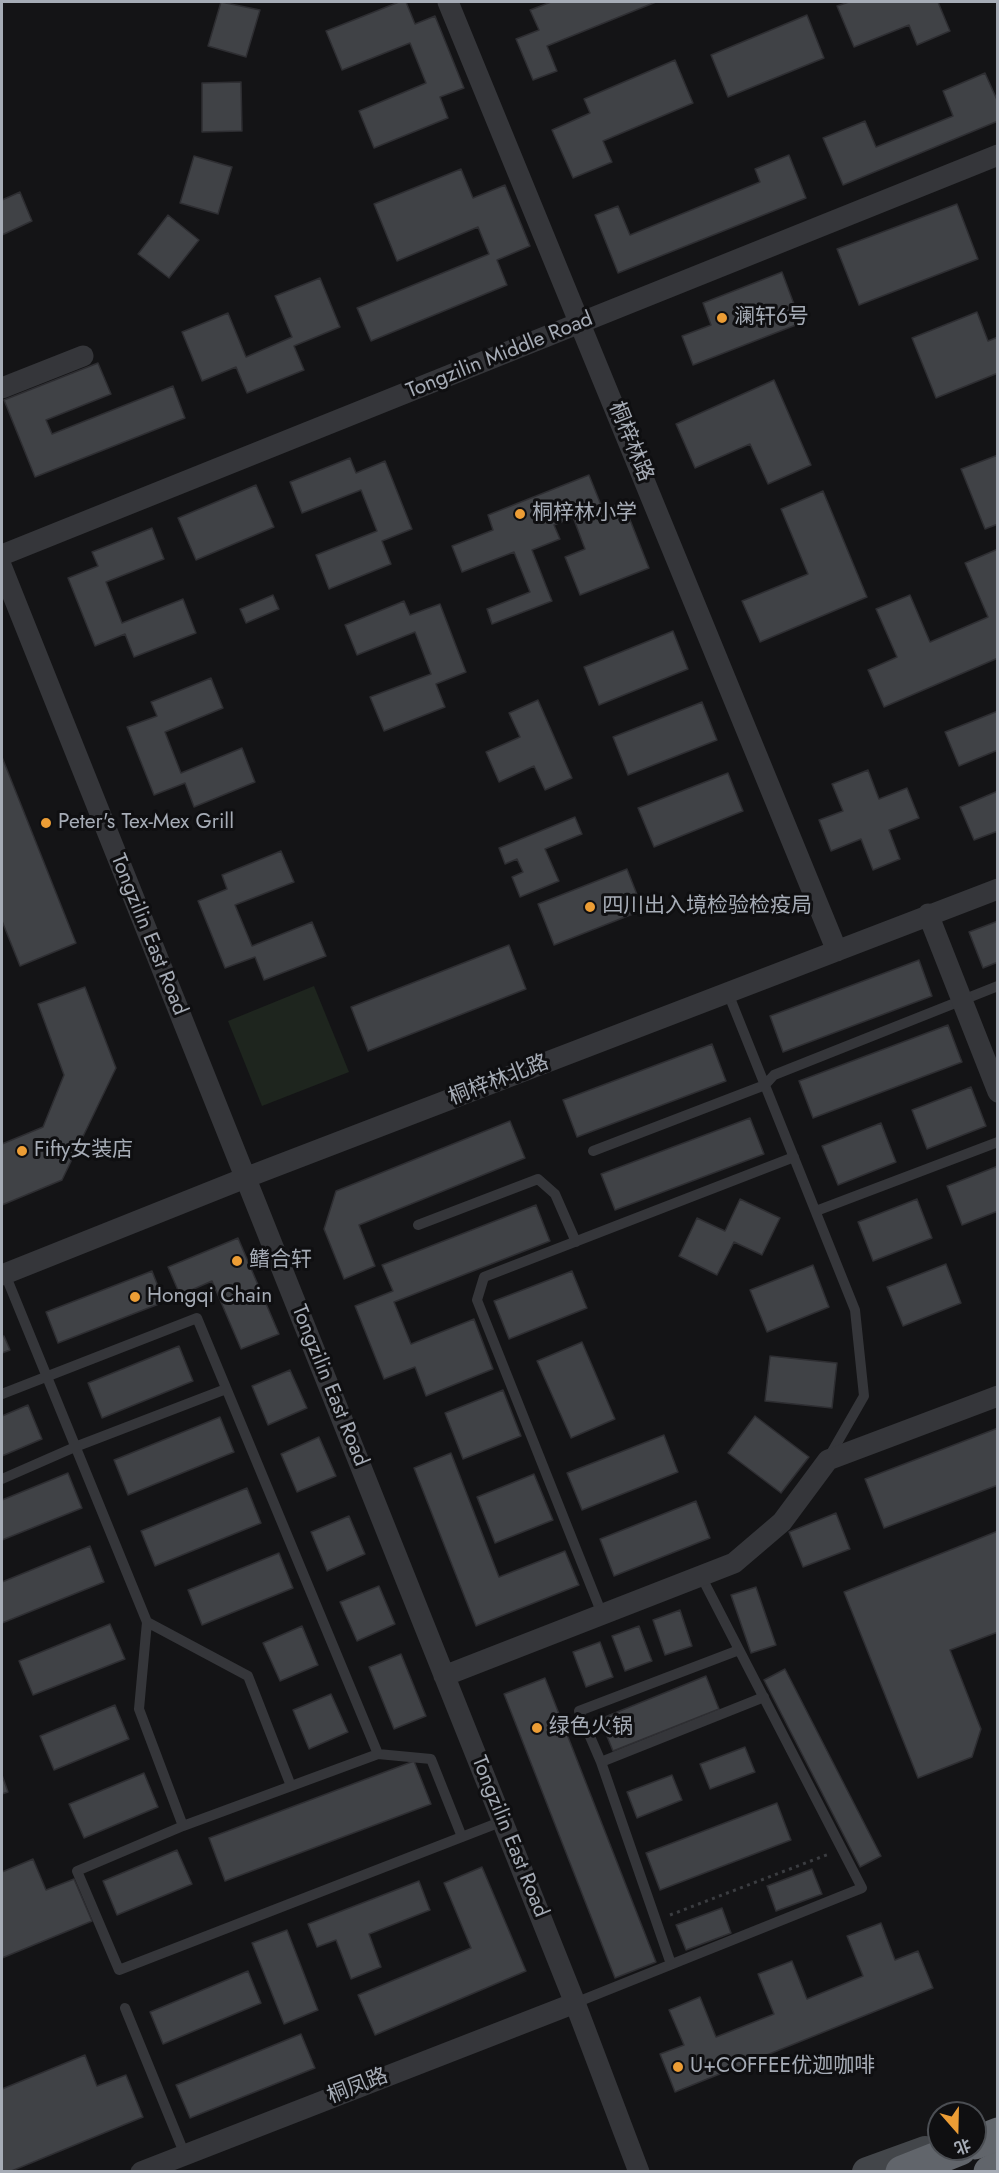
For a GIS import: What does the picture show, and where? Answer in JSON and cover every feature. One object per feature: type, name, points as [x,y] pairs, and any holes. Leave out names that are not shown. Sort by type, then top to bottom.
[{"type":"highway","points":[[945,2172],[998,2151]]},
{"type":"highway","points":[[902,2172],[930,2161]]},
{"type":"highway","points":[[990,2172],[998,2169]]},
{"type":"main road","points":[[867,2172],[927,2150]]},
{"type":"street","name":"桐梓林路","points":[[448,2],[582,323],[837,951]]},
{"type":"street","name":"Tongzilin Middle Road","points":[[2,555],[998,155]]},
{"type":"street","points":[[2,388],[83,356]]},
{"type":"street","name":"Tongzilin East Road","points":[[2,568],[503,1821],[639,2172]]},
{"type":"street","name":"桐梓林北路","points":[[3,1274],[245,1178],[998,889]]},
{"type":"street","points":[[928,914],[962,1000],[993,1069],[998,1092]]},
{"type":"street","points":[[444,1676],[734,1563],[782,1522],[828,1460],[998,1396]]},
{"type":"street","name":"桐凤路","points":[[141,2172],[575,2003]]},
{"type":"lane","points":[[593,1151],[765,1085],[774,1075],[998,986]]},
{"type":"lane","points":[[728,993],[855,1310],[864,1396],[828,1460]]},
{"type":"lane","points":[[816,1211],[998,1142]]},
{"type":"lane","points":[[602,1614],[477,1300],[484,1277],[794,1157]]},
{"type":"lane","points":[[418,1225],[538,1179],[555,1194],[576,1242]]},
{"type":"lane","points":[[3,1274],[147,1622],[140,1710],[183,1826]]},
{"type":"lane","points":[[2,1394],[197,1318],[378,1754]]},
{"type":"lane","points":[[2,1479],[75,1447],[226,1389]]},
{"type":"lane","points":[[575,2003],[862,1888],[701,1576]]},
{"type":"lane","points":[[147,1622],[248,1676],[291,1786]]},
{"type":"lane","points":[[671,1964],[654,1921],[601,1762],[579,1711],[739,1650]]},
{"type":"lane","points":[[601,1762],[764,1697]]},
{"type":"lane","points":[[462,1837],[431,1760],[378,1754],[183,1826],[77,1871],[119,1970],[462,1837],[503,1821]]},
{"type":"lane","points":[[125,2008],[185,2155]]},
{"type":"path","points":[[654,1921],[842,1849]]},
{"type":"shaded area","points":[[314,986],[349,1072],[262,1106],[228,1021]]},
{"type":"building","points":[[221,2],[260,10],[246,57],[208,46]]},
{"type":"building","points":[[399,2],[406,2],[415,24],[435,16],[464,88],[440,97],[448,118],[374,148],[359,111],[426,83],[410,43],[342,70],[326,31]]},
{"type":"building","points":[[551,2],[656,2],[547,46],[557,71],[533,80],[516,39],[539,30],[530,10]]},
{"type":"building","points":[[849,2],[938,2],[950,31],[917,45],[909,25],[854,47],[837,6]]},
{"type":"building","points":[[807,15],[824,58],[728,97],[711,55]]},
{"type":"building","points":[[675,60],[693,103],[603,141],[612,162],[573,178],[552,130],[590,113],[584,99]]},
{"type":"building","points":[[985,73],[998,102],[998,121],[843,185],[823,138],[865,121],[876,147],[953,116],[943,91]]},
{"type":"building","points":[[241,82],[242,131],[202,132],[202,83]]},
{"type":"building","points":[[789,155],[806,198],[618,273],[595,215],[618,206],[630,235],[760,182],[755,169]]},
{"type":"building","points":[[194,156],[232,167],[218,214],[180,203]]},
{"type":"building","points":[[461,169],[473,198],[505,185],[530,246],[497,260],[507,285],[371,341],[357,308],[489,254],[478,227],[397,261],[374,204]]},
{"type":"building","points":[[20,192],[32,221],[2,235],[2,200]]},
{"type":"building","points":[[957,204],[978,259],[859,305],[837,249]]},
{"type":"building","points":[[168,215],[199,240],[169,278],[138,254]]},
{"type":"building","points":[[782,272],[801,323],[693,365],[682,336],[711,325],[703,303]]},
{"type":"building","points":[[320,278],[340,327],[294,346],[304,370],[247,393],[236,367],[202,381],[182,332],[228,313],[246,357],[292,337],[275,296]]},
{"type":"building","points":[[977,312],[988,341],[998,337],[998,373],[936,398],[912,338]]},
{"type":"building","points":[[98,363],[111,394],[46,420],[52,434],[173,386],[185,418],[35,477],[4,400]]},
{"type":"building","points":[[774,380],[811,465],[768,484],[750,444],[695,468],[676,424]]},
{"type":"building","points":[[998,455],[998,524],[985,529],[961,469]]},
{"type":"building","points":[[350,458],[356,473],[385,461],[412,529],[382,541],[391,564],[329,589],[316,555],[377,531],[361,490],[302,513],[290,482]]},
{"type":"building","points":[[589,475],[603,510],[623,502],[649,568],[580,595],[565,557],[585,549],[573,517],[554,525],[560,539],[532,550],[552,601],[492,624],[487,609],[530,592],[514,552],[462,572],[452,546],[493,530],[488,515]]},
{"type":"building","points":[[256,485],[274,527],[196,560],[178,518]]},
{"type":"building","points":[[823,491],[867,597],[760,642],[742,601],[808,574],[781,509]]},
{"type":"building","points":[[152,528],[164,559],[106,582],[122,623],[183,599],[196,633],[134,657],[125,634],[95,646],[68,578],[98,566],[92,552]]},
{"type":"building","points":[[998,549],[998,658],[884,707],[868,670],[897,657],[876,609],[910,595],[930,642],[988,617],[965,563]]},
{"type":"building","points":[[273,595],[279,609],[246,623],[240,609]]},
{"type":"building","points":[[404,601],[410,615],[440,604],[466,672],[436,684],[445,707],[384,731],[370,697],[431,674],[415,632],[357,655],[345,625]]},
{"type":"building","points":[[673,631],[688,669],[599,705],[584,667]]},
{"type":"building","points":[[211,678],[223,708],[165,732],[181,773],[242,748],[255,782],[194,807],[185,783],[154,795],[127,727],[157,716],[151,702]]},
{"type":"building","points":[[538,700],[572,778],[545,790],[534,766],[499,782],[486,752],[520,737],[509,713]]},
{"type":"building","points":[[702,702],[717,740],[628,775],[613,737]]},
{"type":"building","points":[[998,711],[998,750],[959,766],[945,732]]},
{"type":"building","points":[[2,757],[76,943],[20,966],[2,921]]},
{"type":"building","points":[[868,770],[879,799],[907,788],[919,818],[889,830],[900,859],[873,870],[861,839],[831,851],[819,820],[843,811],[832,784]]},
{"type":"building","points":[[728,773],[743,811],[654,847],[638,808]]},
{"type":"building","points":[[998,791],[998,831],[974,840],[960,807]]},
{"type":"building","points":[[575,817],[582,834],[545,849],[559,881],[520,897],[512,877],[523,872],[517,859],[505,864],[499,848]]},
{"type":"building","points":[[281,851],[294,882],[235,905],[252,946],[312,922],[326,956],[264,980],[255,957],[225,968],[198,901],[227,889],[222,875]]},
{"type":"building","name":"四川出入境检验检疫局","points":[[627,869],[643,910],[554,945],[538,904]]},
{"type":"building","points":[[998,921],[998,962],[983,968],[969,932]]},
{"type":"building","points":[[509,945],[526,989],[368,1051],[351,1007]]},
{"type":"building","points":[[919,960],[932,996],[783,1052],[770,1016]]},
{"type":"building","points":[[85,987],[116,1068],[62,1180],[2,1205],[2,1144],[43,1127],[64,1075],[38,1004]]},
{"type":"building","points":[[948,1025],[962,1062],[813,1118],[799,1081]]},
{"type":"building","points":[[712,1044],[726,1081],[577,1137],[563,1100]]},
{"type":"building","points":[[971,1087],[986,1126],[927,1149],[912,1110]]},
{"type":"building","points":[[750,1118],[764,1154],[615,1210],[601,1174]]},
{"type":"building","points":[[510,1121],[525,1158],[359,1225],[375,1266],[344,1279],[324,1229],[336,1191]]},
{"type":"building","points":[[881,1123],[896,1162],[838,1185],[822,1146]]},
{"type":"building","points":[[998,1166],[998,1211],[962,1225],[947,1186]]},
{"type":"building","points":[[740,1199],[780,1218],[762,1255],[734,1242],[717,1275],[679,1256],[697,1218],[725,1231]]},
{"type":"building","points":[[917,1199],[932,1238],[873,1261],[858,1222]]},
{"type":"building","points":[[536,1205],[550,1241],[394,1302],[411,1344],[474,1319],[493,1369],[426,1396],[415,1367],[384,1379],[355,1306],[393,1291],[382,1265]]},
{"type":"building","points":[[238,1238],[279,1334],[241,1349],[212,1281],[180,1295],[168,1267]]},
{"type":"building","points":[[946,1264],[961,1303],[903,1326],[887,1287]]},
{"type":"building","points":[[813,1265],[829,1307],[767,1332],[750,1290]]},
{"type":"building","points":[[152,1271],[164,1302],[58,1343],[46,1312]]},
{"type":"building","points":[[572,1271],[587,1308],[509,1339],[494,1301]]},
{"type":"building","points":[[4,1336],[10,1350],[2,1353],[2,1337]]},
{"type":"building","points":[[582,1342],[615,1419],[571,1438],[537,1361]]},
{"type":"building","points":[[179,1346],[193,1381],[102,1418],[88,1383]]},
{"type":"building","points":[[770,1356],[837,1363],[832,1408],[765,1401]]},
{"type":"building","points":[[290,1370],[307,1408],[268,1425],[252,1386]]},
{"type":"building","points":[[503,1390],[521,1436],[463,1459],[445,1413]]},
{"type":"building","points":[[28,1405],[42,1439],[2,1456],[2,1416]]},
{"type":"building","points":[[755,1416],[809,1457],[781,1493],[728,1453]]},
{"type":"building","points":[[220,1417],[234,1452],[128,1495],[114,1460]]},
{"type":"building","points":[[998,1428],[998,1485],[884,1528],[865,1479]]},
{"type":"building","points":[[664,1435],[678,1472],[582,1510],[567,1473]]},
{"type":"building","points":[[319,1437],[336,1476],[297,1492],[281,1454]]},
{"type":"building","points":[[451,1453],[499,1577],[565,1551],[579,1585],[476,1626],[414,1468]]},
{"type":"building","points":[[68,1473],[82,1508],[2,1540],[2,1500]]},
{"type":"building","points":[[534,1474],[553,1520],[495,1543],[477,1497]]},
{"type":"building","points":[[247,1488],[261,1523],[155,1566],[141,1531]]},
{"type":"building","points":[[696,1501],[710,1538],[614,1576],[600,1539]]},
{"type":"building","points":[[836,1513],[850,1549],[803,1567],[789,1532]]},
{"type":"building","points":[[349,1516],[365,1554],[327,1571],[311,1532]]},
{"type":"building","points":[[998,1531],[998,1632],[950,1650],[981,1729],[972,1757],[918,1778],[844,1592]]},
{"type":"building","points":[[90,1546],[104,1582],[2,1623],[2,1582]]},
{"type":"building","points":[[279,1553],[293,1588],[202,1625],[188,1590]]},
{"type":"building","points":[[379,1586],[395,1624],[357,1641],[340,1602]]},
{"type":"building","points":[[756,1587],[776,1645],[751,1653],[731,1595]]},
{"type":"building","points":[[680,1610],[692,1646],[665,1655],[653,1620]]},
{"type":"building","points":[[110,1624],[125,1659],[33,1695],[19,1661]]},
{"type":"building","points":[[302,1626],[318,1665],[280,1681],[263,1643]]},
{"type":"building","points":[[639,1626],[652,1661],[625,1671],[612,1636]]},
{"type":"building","points":[[600,1642],[613,1677],[586,1687],[573,1652]]},
{"type":"building","points":[[401,1654],[426,1716],[394,1729],[369,1667]]},
{"type":"building","points":[[785,1669],[881,1856],[860,1867],[764,1680]]},
{"type":"building","points":[[706,1676],[719,1709],[613,1751],[600,1719]]},
{"type":"building","points":[[545,1678],[656,1962],[615,1978],[504,1694]]},
{"type":"building","points":[[331,1694],[348,1732],[309,1749],[293,1710]]},
{"type":"building","points":[[115,1705],[129,1739],[54,1770],[40,1736]]},
{"type":"building","points":[[745,1747],[755,1772],[710,1789],[700,1764]]},
{"type":"building","points":[[414,1761],[431,1804],[225,1881],[209,1838]]},
{"type":"building","points":[[144,1773],[158,1807],[84,1838],[69,1804]]},
{"type":"building","points":[[2,1775],[8,1792],[2,1794]]},
{"type":"building","points":[[672,1775],[682,1800],[637,1818],[627,1792]]},
{"type":"building","points":[[777,1803],[791,1840],[660,1890],[646,1853]]},
{"type":"building","points":[[177,1850],[192,1884],[117,1915],[103,1881]]},
{"type":"building","points":[[33,1859],[46,1890],[74,1879],[92,1921],[2,1958],[2,1872]]},
{"type":"building","points":[[482,1867],[526,1971],[375,2035],[358,1995],[471,1948],[444,1883]]},
{"type":"building","points":[[812,1869],[822,1894],[776,1911],[767,1886]]},
{"type":"building","points":[[419,1881],[430,1910],[369,1934],[381,1967],[351,1979],[336,1940],[317,1947],[308,1924]]},
{"type":"building","points":[[722,1908],[731,1933],[686,1950],[676,1925]]},
{"type":"building","points":[[881,1923],[895,1960],[918,1951],[933,1988],[675,2092],[660,2054],[684,2045],[669,2010],[700,1997],[716,2037],[774,2014],[758,1974],[792,1961],[807,1999],[863,1976],[847,1936]]},
{"type":"building","points":[[287,1930],[318,2010],[284,2024],[252,1943]]},
{"type":"building","points":[[248,1971],[261,2003],[163,2044],[150,2012]]},
{"type":"building","points":[[301,2034],[315,2068],[190,2118],[176,2085]]},
{"type":"building","points":[[85,2055],[97,2086],[126,2075],[143,2117],[9,2172],[2,2172],[2,2089]]},
{"type":"place","name":"澜轩6号","points":[[722,318]]},
{"type":"place","name":"桐梓林小学","points":[[520,514]]},
{"type":"place","name":"Peter's Tex-Mex Grill","points":[[46,823]]},
{"type":"place","name":"四川出入境检验检疫局","points":[[590,907]]},
{"type":"place","name":"Fifty女装店","points":[[22,1151]]},
{"type":"place","name":"鳍合轩","points":[[237,1261]]},
{"type":"place","name":"Hongqi Chain","points":[[135,1297]]},
{"type":"place","name":"绿色火锅","points":[[537,1728]]},
{"type":"place","name":"U+COFFEE优迦咖啡","points":[[678,2067]]}]
